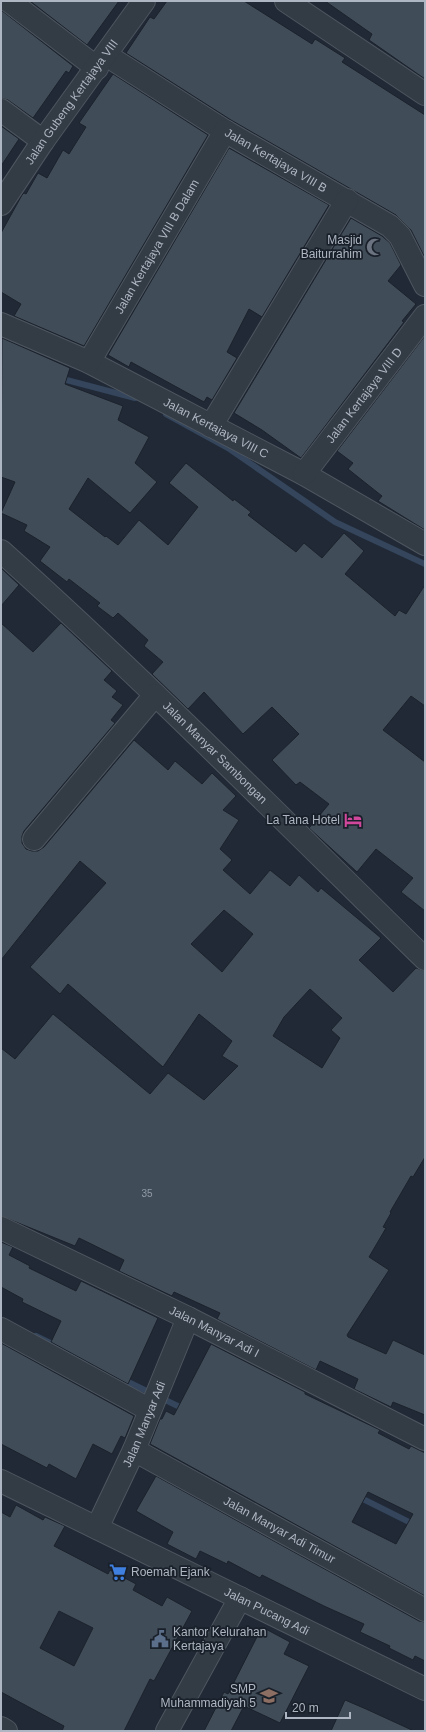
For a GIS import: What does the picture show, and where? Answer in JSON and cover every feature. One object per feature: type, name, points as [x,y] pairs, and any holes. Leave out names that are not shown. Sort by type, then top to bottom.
[{"type":"street","name":"Jalan Kertajaya VIII B","points":[[9,1],[102,61],[347,200],[396,230],[425,285]]},
{"type":"street","name":"Jalan Gubeng Kertajaya VIII","points":[[1,204],[43,141],[144,1]]},
{"type":"street","points":[[286,1],[425,94]]},
{"type":"street","points":[[1,110],[43,141]]},
{"type":"street","name":"Jalan Kertajaya VIII B Dalam","points":[[89,362],[225,131]]},
{"type":"street","points":[[211,426],[347,200]]},
{"type":"street","name":"Jalan Kertajaya VIII D","points":[[304,474],[425,316]]},
{"type":"street","name":"Jalan Kertajaya VIII C","points":[[1,324],[89,362],[304,474],[425,544]]},
{"type":"street","name":"Jalan Manyar Sambongan","points":[[1,551],[64,608],[155,695],[425,959]]},
{"type":"street","points":[[34,839],[155,695]]},
{"type":"street","name":"Jalan Manyar Adi I","points":[[1,1228],[188,1318],[425,1439]]},
{"type":"street","name":"Jalan Manyar Adi","points":[[97,1528],[134,1450],[188,1318]]},
{"type":"street","points":[[1,1329],[154,1402]]},
{"type":"street","name":"Jalan Manyar Adi Timur","points":[[134,1450],[425,1610]]},
{"type":"street","name":"Jalan Pucang Adi","points":[[1,1481],[425,1688]]},
{"type":"street","points":[[167,1731],[240,1598]]},
{"type":"street","points":[[1,1728],[6,1731]]},
{"type":"building","points":[[30,1],[119,1],[87,45]]},
{"type":"building","points":[[167,1],[244,1],[312,44],[315,39],[345,58],[342,62],[425,115],[425,258],[411,230],[396,215],[231,120],[126,53],[150,17],[154,19]]},
{"type":"building","points":[[325,1],[425,1],[425,79],[369,40],[372,34]]},
{"type":"building","points":[[1,10],[73,66],[69,73],[66,71],[33,118],[8,100],[1,98]]},
{"type":"building","points":[[113,74],[208,135],[84,346],[14,316],[21,304],[1,292],[1,233],[22,195],[24,193],[26,194],[38,173],[47,178],[63,150],[69,154],[86,127],[79,123]]},
{"type":"building","points":[[1,126],[19,139],[1,166]]},
{"type":"building","points":[[229,148],[329,205],[262,317],[249,309],[227,352],[237,358],[212,400],[207,397],[204,402],[131,362],[129,367],[108,355]]},
{"type":"building","points":[[351,218],[382,236],[390,243],[401,265],[388,281],[416,304],[301,458],[262,430],[234,413]]},
{"type":"building","points":[[424,337],[425,530],[378,501],[382,496],[348,469],[353,463],[337,451]]},
{"type":"building","points":[[2,338],[70,368],[65,384],[123,406],[118,420],[149,437],[135,463],[157,482],[130,513],[88,478],[69,509],[105,537],[106,536],[118,545],[139,520],[168,545],[198,507],[169,483],[186,463],[233,501],[234,499],[251,512],[248,515],[296,552],[304,543],[322,558],[344,533],[364,551],[345,574],[395,616],[399,610],[406,614],[425,585],[425,706],[411,696],[383,730],[425,762],[425,911],[401,892],[413,878],[376,849],[357,872],[309,828],[329,804],[300,782],[296,785],[272,760],[299,734],[272,707],[243,734],[204,692],[188,709],[152,674],[163,662],[144,646],[148,640],[118,613],[113,618],[97,606],[100,603],[69,579],[67,582],[40,561],[50,547],[24,531],[27,525],[1,513],[15,482],[1,477]]},
{"type":"building","points":[[1,568],[19,585],[1,606]]},
{"type":"building","points":[[1,623],[33,652],[61,623],[112,671],[104,680],[117,691],[112,697],[123,705],[111,720],[115,723],[24,831],[22,843],[26,849],[38,851],[44,847],[134,740],[168,770],[175,761],[202,784],[212,773],[236,796],[223,810],[239,820],[220,849],[232,860],[223,870],[250,894],[270,870],[290,886],[299,875],[318,892],[321,888],[381,938],[359,960],[393,992],[416,968],[425,971],[425,1157],[413,1177],[411,1176],[390,1212],[391,1213],[383,1227],[386,1228],[369,1257],[389,1270],[347,1335],[348,1337],[386,1354],[393,1340],[425,1355],[425,1415],[393,1402],[391,1407],[354,1389],[358,1379],[320,1361],[316,1370],[217,1319],[220,1313],[174,1292],[172,1296],[119,1271],[124,1260],[79,1238],[75,1246],[1,1216],[1,1048],[15,1059],[53,1014],[150,1094],[168,1073],[204,1100],[238,1066],[222,1056],[232,1041],[199,1014],[163,1067],[68,984],[60,994],[30,967],[106,883],[80,861],[1,960]],"holes":[[[224,910],[253,934],[222,972],[191,944]],[[310,989],[342,1018],[331,1030],[340,1038],[322,1068],[273,1036],[284,1017]]]},
{"type":"building","points":[[1,1242],[13,1247],[9,1255],[30,1266],[29,1268],[76,1291],[81,1281],[158,1318],[128,1384],[51,1342],[61,1321],[22,1302],[23,1299],[1,1287]]},
{"type":"building","points":[[1,1343],[134,1416],[125,1438],[121,1436],[112,1454],[93,1444],[76,1479],[49,1464],[47,1468],[1,1444]]},
{"type":"building","points":[[211,1344],[305,1392],[305,1394],[380,1430],[378,1433],[409,1449],[411,1446],[425,1453],[425,1596],[150,1444],[160,1419],[162,1419],[166,1411],[174,1415]],"holes":[[[368,1492],[413,1514],[396,1544],[352,1522]]]},
{"type":"building","points":[[156,1476],[419,1621],[425,1622],[425,1661],[415,1656],[413,1660],[389,1648],[390,1646],[360,1632],[364,1624],[262,1575],[260,1578],[228,1561],[227,1564],[200,1551],[196,1559],[167,1544],[173,1532],[136,1511]]},
{"type":"building","points":[[16,1505],[43,1520],[45,1517],[65,1526],[54,1546],[108,1574],[110,1570],[136,1584],[133,1590],[162,1606],[167,1597],[192,1611],[154,1681],[150,1679],[124,1731],[62,1731],[64,1726],[1,1692],[1,1512],[10,1517]],"holes":[[[59,1611],[93,1628],[74,1666],[40,1648]]]},
{"type":"building","points":[[262,1627],[290,1642],[284,1654],[309,1666],[280,1723],[244,1706],[231,1731],[204,1731],[224,1692],[228,1694]]},
{"type":"building","points":[[345,1700],[366,1709],[414,1731],[331,1731]]},
{"type":"waterway","points":[[59,378],[135,398]]},
{"type":"waterway","points":[[166,414],[228,448],[335,522],[425,564]]},
{"type":"waterway","points":[[36,1336],[87,1361]]},
{"type":"waterway","points":[[122,1379],[186,1410]]},
{"type":"waterway","points":[[357,1496],[425,1530]]},
{"type":"place","name":"Masjid Baiturrahim","points":[[375,247]]},
{"type":"place","name":"La Tana Hotel","points":[[353,820]]},
{"type":"place","name":"Roemah Ejank","points":[[118,1572]]},
{"type":"place","name":"Kantor Kelurahan Kertajaya","points":[[160,1639]]},
{"type":"place","name":"SMP Muhammadiyah 5","points":[[269,1696]]}]
